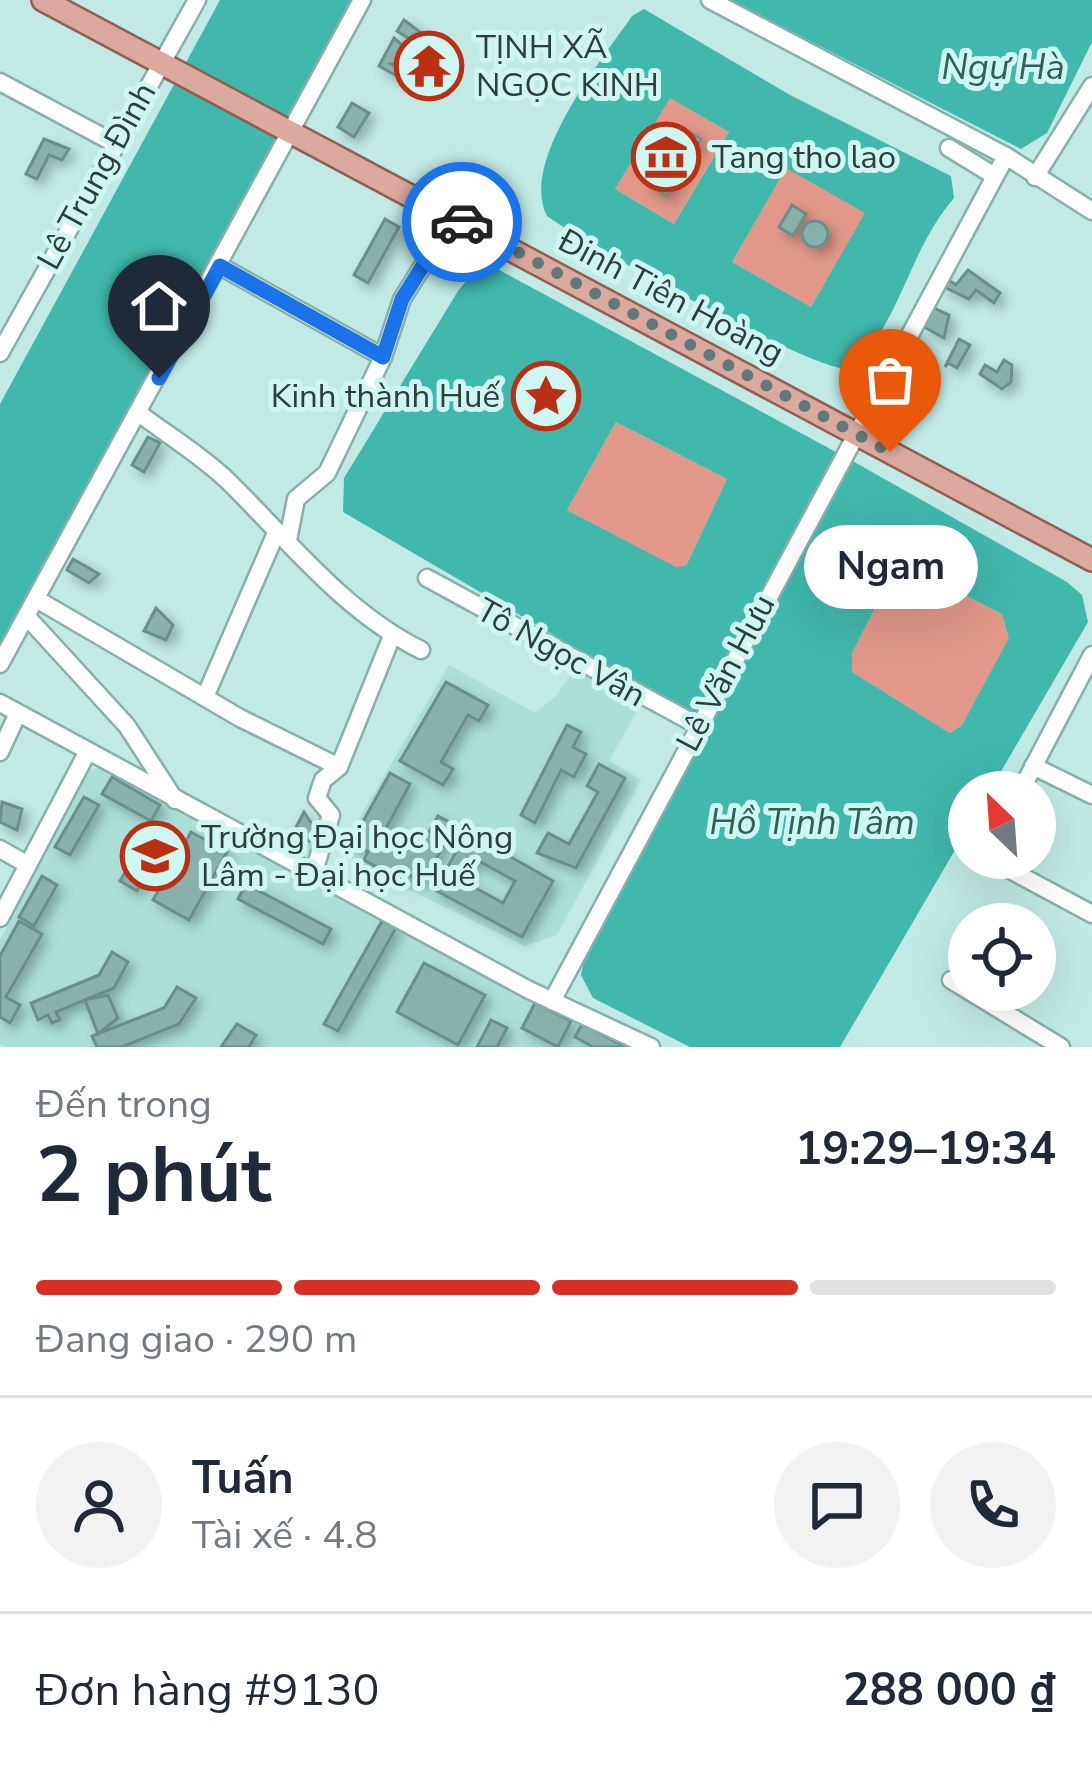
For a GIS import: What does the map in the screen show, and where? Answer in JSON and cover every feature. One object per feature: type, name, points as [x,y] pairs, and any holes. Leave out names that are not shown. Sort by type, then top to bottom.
[{"type":"main road","points":[[43,0],[167,64]]},
{"type":"main road","name":"Đinh Tiên Hoàng","points":[[167,64],[1092,560]]},
{"type":"street","name":"Lê Trung Đình","points":[[0,353],[114,143],[167,64],[197,0]]},
{"type":"street","points":[[0,664],[29,619],[220,266],[286,129],[362,0]]},
{"type":"street","points":[[710,0],[1006,156],[1092,211]]},
{"type":"street","points":[[0,82],[114,143]]},
{"type":"street","points":[[1035,177],[1092,86]]},
{"type":"street","points":[[949,148],[993,175]]},
{"type":"street","name":"Lê Văn Hưu","points":[[552,1001],[1006,156]]},
{"type":"street","points":[[205,697],[296,499],[327,473],[383,357],[402,299],[453,218]]},
{"type":"street","points":[[220,266],[383,357]]},
{"type":"street","points":[[140,414],[223,476],[282,537],[392,636],[421,650]]},
{"type":"street","name":"Tô Ngọc Vân","points":[[427,578],[697,725]]},
{"type":"street","points":[[38,600],[205,697],[339,767]]},
{"type":"street","points":[[29,619],[127,726],[176,801]]},
{"type":"street","points":[[313,875],[331,814],[316,798],[323,780],[339,767],[392,636]]},
{"type":"street","points":[[1031,771],[1087,677],[1092,655]]},
{"type":"street","points":[[0,704],[552,1001],[651,1047]]},
{"type":"street","points":[[0,752],[18,713]]},
{"type":"street","points":[[0,918],[88,752]]},
{"type":"street","points":[[1034,766],[1092,795]]},
{"type":"street","points":[[0,849],[28,865]]},
{"type":"street","points":[[1027,879],[1092,914]]},
{"type":"street","points":[[1002,1011],[1061,1047]]},
{"type":"shaded area","points":[[669,97],[729,132],[674,224],[615,189]]},
{"type":"shaded area","points":[[786,167],[866,213],[811,307],[732,262]]},
{"type":"shaded area","points":[[616,422],[727,479],[686,566],[677,568],[567,510]]},
{"type":"shaded area","points":[[911,568],[1002,614],[1010,638],[962,725],[950,733],[852,672],[852,653],[892,575]]},
{"type":"shaded area","points":[[449,665],[535,713],[556,696],[574,670],[640,706],[609,761],[641,780],[557,935],[525,946],[354,863],[346,841]]},
{"type":"shaded area","name":"Trường Đại học Nông Lâm - Đại học Huế","points":[[101,767],[545,1005],[634,1047],[5,1047],[0,1044],[0,940],[89,771]]},
{"type":"water","points":[[220,0],[353,0],[0,654],[0,404]]},
{"type":"water","name":"Ngự Hà","points":[[730,0],[1092,0],[1092,42],[1047,133],[1021,149]]},
{"type":"water","points":[[644,9],[790,95],[951,176],[954,198],[926,240],[884,327],[853,369],[832,366],[752,331],[547,216],[541,194],[553,141],[584,85],[632,16]],"holes":[[[670,98],[729,132],[674,224],[615,189]],[[786,168],[865,213],[811,307],[732,262]]]},
{"type":"water","points":[[490,265],[836,452],[694,717],[343,512],[344,478],[474,272]],"holes":[[[616,422],[727,479],[686,566],[676,567],[567,510]]]},
{"type":"water","name":"Hồ Tịnh Tâm","points":[[849,459],[1067,582],[1082,595],[1088,622],[1001,771],[948,771],[948,862],[840,1047],[690,1047],[593,998],[581,975],[585,955]],"holes":[[[911,568],[1002,614],[1009,638],[962,725],[950,733],[852,672],[852,653],[892,575]]]},
{"type":"building","points":[[404,20],[433,42],[428,51],[397,31]]},
{"type":"building","points":[[394,38],[408,50],[406,61],[391,64],[408,74],[404,80],[379,66]]},
{"type":"building","points":[[352,103],[369,113],[354,137],[338,127]]},
{"type":"building","points":[[680,127],[701,139],[667,196],[645,183]]},
{"type":"building","points":[[44,139],[69,149],[62,160],[49,155],[37,179],[26,174]]},
{"type":"building","points":[[792,205],[806,214],[793,236],[779,227]]},
{"type":"building","points":[[385,219],[399,227],[368,283],[354,275]]},
{"type":"building","points":[[815,221],[828,234],[815,247],[802,234]]},
{"type":"building","points":[[968,270],[1000,293],[994,303],[976,290],[969,299],[944,287],[949,280],[956,285]]},
{"type":"building","points":[[934,308],[949,315],[944,338],[924,327]]},
{"type":"building","points":[[959,339],[970,345],[957,368],[948,363],[945,367]]},
{"type":"building","points":[[1004,360],[1012,365],[1011,382],[1002,389],[980,374],[985,365],[997,372]]},
{"type":"building","points":[[148,437],[160,443],[144,472],[132,465]]},
{"type":"building","points":[[73,559],[99,574],[89,583],[67,570]]},
{"type":"building","points":[[156,608],[173,625],[166,640],[144,631]]},
{"type":"building","points":[[446,682],[488,705],[479,721],[468,715],[441,762],[453,769],[443,785],[400,761]]},
{"type":"building","points":[[567,725],[581,732],[573,747],[586,754],[574,777],[561,770],[535,823],[521,815]]},
{"type":"building","points":[[599,764],[625,778],[576,868],[537,853],[548,833],[569,844],[598,792],[587,786]]},
{"type":"building","points":[[390,773],[410,784],[384,832],[418,851],[438,816],[455,825],[423,883],[407,874],[403,881],[364,860],[368,852],[351,843]]},
{"type":"building","points":[[112,777],[160,805],[151,821],[102,794]]},
{"type":"building","points":[[84,797],[99,805],[70,855],[55,847]]},
{"type":"building","points":[[2,802],[22,809],[17,830],[0,822]]},
{"type":"building","points":[[304,812],[315,829],[309,841],[293,833]]},
{"type":"building","points":[[191,832],[227,852],[189,920],[153,900]]},
{"type":"building","points":[[467,832],[553,881],[522,937],[435,890]],"holes":[[[475,859],[515,881],[503,903],[463,881]]]},
{"type":"building","points":[[145,838],[162,847],[137,891],[120,881]]},
{"type":"building","points":[[42,876],[57,885],[34,926],[19,917]]},
{"type":"building","points":[[246,884],[331,929],[323,944],[238,899]]},
{"type":"building","points":[[19,921],[42,934],[6,997],[20,1005],[10,1023],[0,1017],[0,956]]},
{"type":"building","points":[[382,921],[396,928],[338,1031],[324,1024]]},
{"type":"building","points":[[112,952],[128,962],[114,988],[56,1012],[60,1020],[52,1023],[48,1015],[38,1020],[31,1003],[99,975]]},
{"type":"building","points":[[424,963],[485,995],[458,1045],[397,1012]]},
{"type":"building","points":[[177,987],[196,998],[179,1024],[122,1047],[97,1047],[92,1036],[164,1008]]},
{"type":"building","points":[[108,995],[118,1018],[98,1034],[85,1000]]},
{"type":"building","points":[[535,1003],[571,1021],[558,1047],[522,1028]]},
{"type":"building","points":[[491,1020],[507,1028],[497,1047],[477,1047]]},
{"type":"building","points":[[237,1024],[256,1035],[249,1047],[221,1047]]},
{"type":"building","points":[[582,1024],[625,1047],[593,1047],[575,1037]]},
{"type":"way so far","points":[[462,222],[890,452]]},
{"type":"place","name":"TỊNH XÃ NGỌC KINH","points":[[429,66]]},
{"type":"place","name":"Tang tho lao","points":[[666,157]]},
{"type":"place","name":"Kinh thành Huế","points":[[546,396]]},
{"type":"place","name":"Ngam","points":[[890,452]]},
{"type":"place","name":"Trường Đại học Nông Lâm - Đại học Huế","points":[[155,856]]},
{"type":"route","points":[[159,378],[220,266],[383,357],[402,299],[453,218],[462,222]]}]
